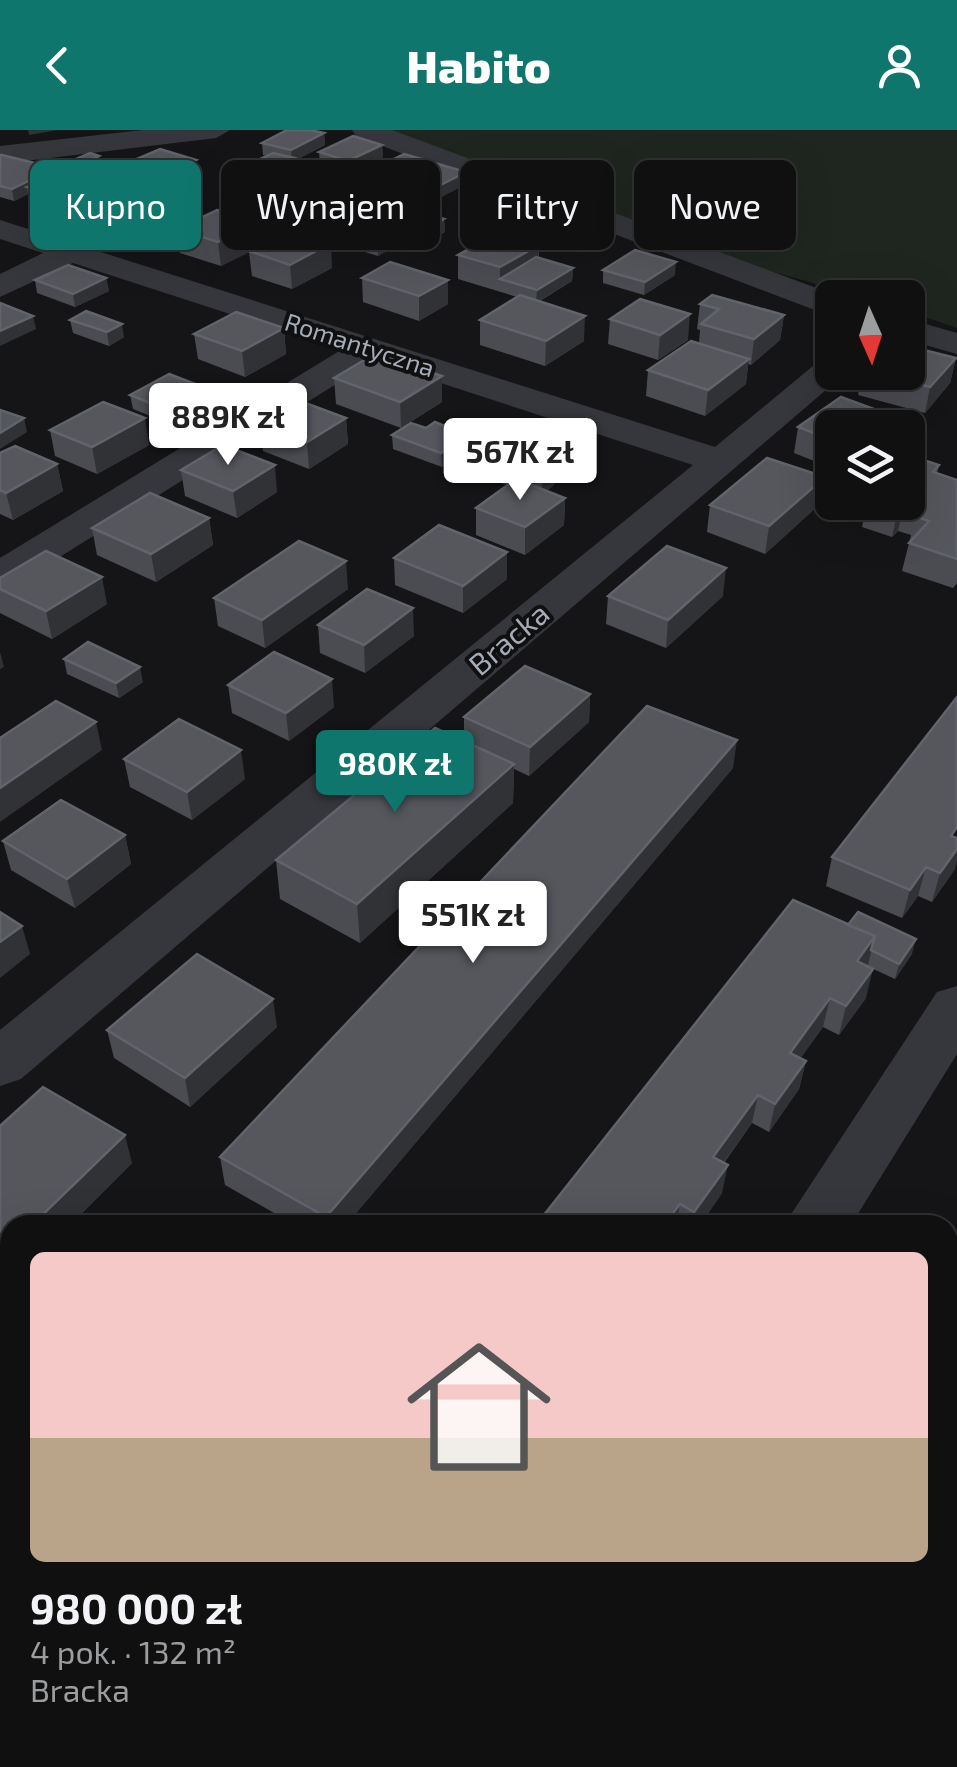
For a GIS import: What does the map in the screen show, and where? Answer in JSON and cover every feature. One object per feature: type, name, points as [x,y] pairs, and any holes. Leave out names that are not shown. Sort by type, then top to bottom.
[{"type":"street","points":[[0,156],[216,130]]},
{"type":"street","points":[[366,130],[815,299]]},
{"type":"street","name":"Romantyczna","points":[[0,229],[720,461]]},
{"type":"street","points":[[0,287],[72,251]]},
{"type":"street","points":[[925,334],[957,344]]},
{"type":"street","points":[[0,576],[369,348]]},
{"type":"street","name":"Bracka","points":[[0,1064],[815,383]]},
{"type":"street","points":[[822,1215],[957,1008]]},
{"type":"shaded area","points":[[387,130],[957,130],[957,328],[925,317],[925,280],[815,280],[815,284],[697,250],[796,250],[796,160],[634,160],[634,226],[614,218],[614,160],[464,160]]},
{"type":"building","points":[[287,130],[324,133],[291,150],[262,143]]},
{"type":"building","points":[[353,136],[382,145],[350,160],[319,152]]},
{"type":"building","points":[[160,149],[196,160],[134,160]]},
{"type":"building","points":[[90,153],[99,156],[90,160],[74,160]]},
{"type":"building","points":[[273,153],[294,158],[290,160],[258,160]]},
{"type":"building","points":[[404,154],[425,160],[392,160]]},
{"type":"building","points":[[0,155],[30,162],[30,180],[12,189],[0,186]]},
{"type":"building","points":[[440,164],[460,170],[460,175],[440,185]]},
{"type":"building","points":[[221,211],[221,241],[201,237],[201,218]]},
{"type":"building","points":[[251,250],[318,250],[290,265]]},
{"type":"building","points":[[467,250],[530,250],[500,267],[458,255]]},
{"type":"building","points":[[635,250],[676,262],[645,282],[603,270]]},
{"type":"building","points":[[536,257],[573,268],[537,290],[500,279]]},
{"type":"building","points":[[390,262],[448,280],[419,296],[362,278]]},
{"type":"building","points":[[68,265],[106,278],[73,294],[35,280]]},
{"type":"building","points":[[520,295],[585,316],[546,341],[480,320]]},
{"type":"building","points":[[712,295],[784,315],[754,339],[701,324],[719,309],[700,304]]},
{"type":"building","points":[[640,299],[690,314],[660,335],[610,319]]},
{"type":"building","points":[[0,303],[33,316],[0,331]]},
{"type":"building","points":[[86,311],[122,324],[107,332],[70,320]]},
{"type":"building","points":[[236,312],[284,328],[242,351],[194,334]]},
{"type":"building","points":[[691,341],[749,359],[708,390],[648,370]]},
{"type":"building","points":[[925,350],[956,358],[930,387],[925,386]]},
{"type":"building","points":[[376,353],[442,376],[400,402],[334,378]]},
{"type":"building","points":[[169,374],[211,390],[173,412],[130,395]]},
{"type":"building","points":[[841,397],[877,410],[822,410]]},
{"type":"building","points":[[300,401],[346,418],[307,442],[260,424]]},
{"type":"building","points":[[103,402],[145,418],[92,447],[50,430]]},
{"type":"building","points":[[0,410],[24,418],[0,433]]},
{"type":"building","points":[[815,415],[815,434],[798,427]]},
{"type":"building","points":[[435,422],[452,429],[444,434],[459,440],[441,453],[392,435],[411,423],[426,428]]},
{"type":"building","points":[[532,438],[576,451],[542,481],[498,468]]},
{"type":"building","points":[[223,445],[275,465],[233,491],[181,470]]},
{"type":"building","points":[[15,446],[57,464],[6,493],[0,490],[0,453]]},
{"type":"building","points":[[767,458],[815,474],[815,486],[769,526],[710,505]]},
{"type":"building","points":[[925,460],[939,465],[933,472],[957,480],[957,559],[909,543],[929,521],[925,520]]},
{"type":"building","points":[[516,479],[565,498],[525,527],[476,508]]},
{"type":"building","points":[[150,493],[209,518],[151,554],[92,528]]},
{"type":"building","points":[[439,525],[507,552],[463,586],[394,558]]},
{"type":"building","points":[[299,541],[346,561],[262,620],[214,598]]},
{"type":"building","points":[[667,546],[726,568],[668,620],[608,596]]},
{"type":"building","points":[[46,551],[102,577],[46,611],[0,589],[0,578]]},
{"type":"building","points":[[367,589],[413,608],[364,645],[318,625]]},
{"type":"building","points":[[88,642],[140,667],[116,683],[64,659]]},
{"type":"building","points":[[274,652],[332,679],[286,713],[228,685]]},
{"type":"building","points":[[525,666],[590,694],[530,747],[464,717]]},
{"type":"building","points":[[957,697],[957,827],[951,836],[957,838],[957,849],[940,873],[926,867],[910,890],[832,857]]},
{"type":"building","points":[[56,701],[96,722],[0,788],[0,738]]},
{"type":"building","points":[[647,706],[737,740],[328,1215],[220,1157]]},
{"type":"building","points":[[179,719],[241,750],[187,792],[124,759]]},
{"type":"building","points":[[435,728],[514,764],[357,904],[276,860]]},
{"type":"building","points":[[61,800],[125,835],[67,879],[3,841]]},
{"type":"building","points":[[793,900],[875,936],[857,961],[873,969],[846,1006],[830,998],[790,1053],[806,1061],[775,1104],[758,1095],[713,1157],[728,1165],[694,1212],[680,1204],[672,1215],[544,1215]]},
{"type":"building","points":[[0,912],[22,926],[0,942]]},
{"type":"building","points":[[858,912],[916,939],[899,964],[871,950],[875,936],[848,925]]},
{"type":"building","points":[[197,954],[273,999],[185,1078],[107,1030]]},
{"type":"building","points":[[43,1087],[125,1135],[42,1215],[0,1215],[0,1126]]}]
